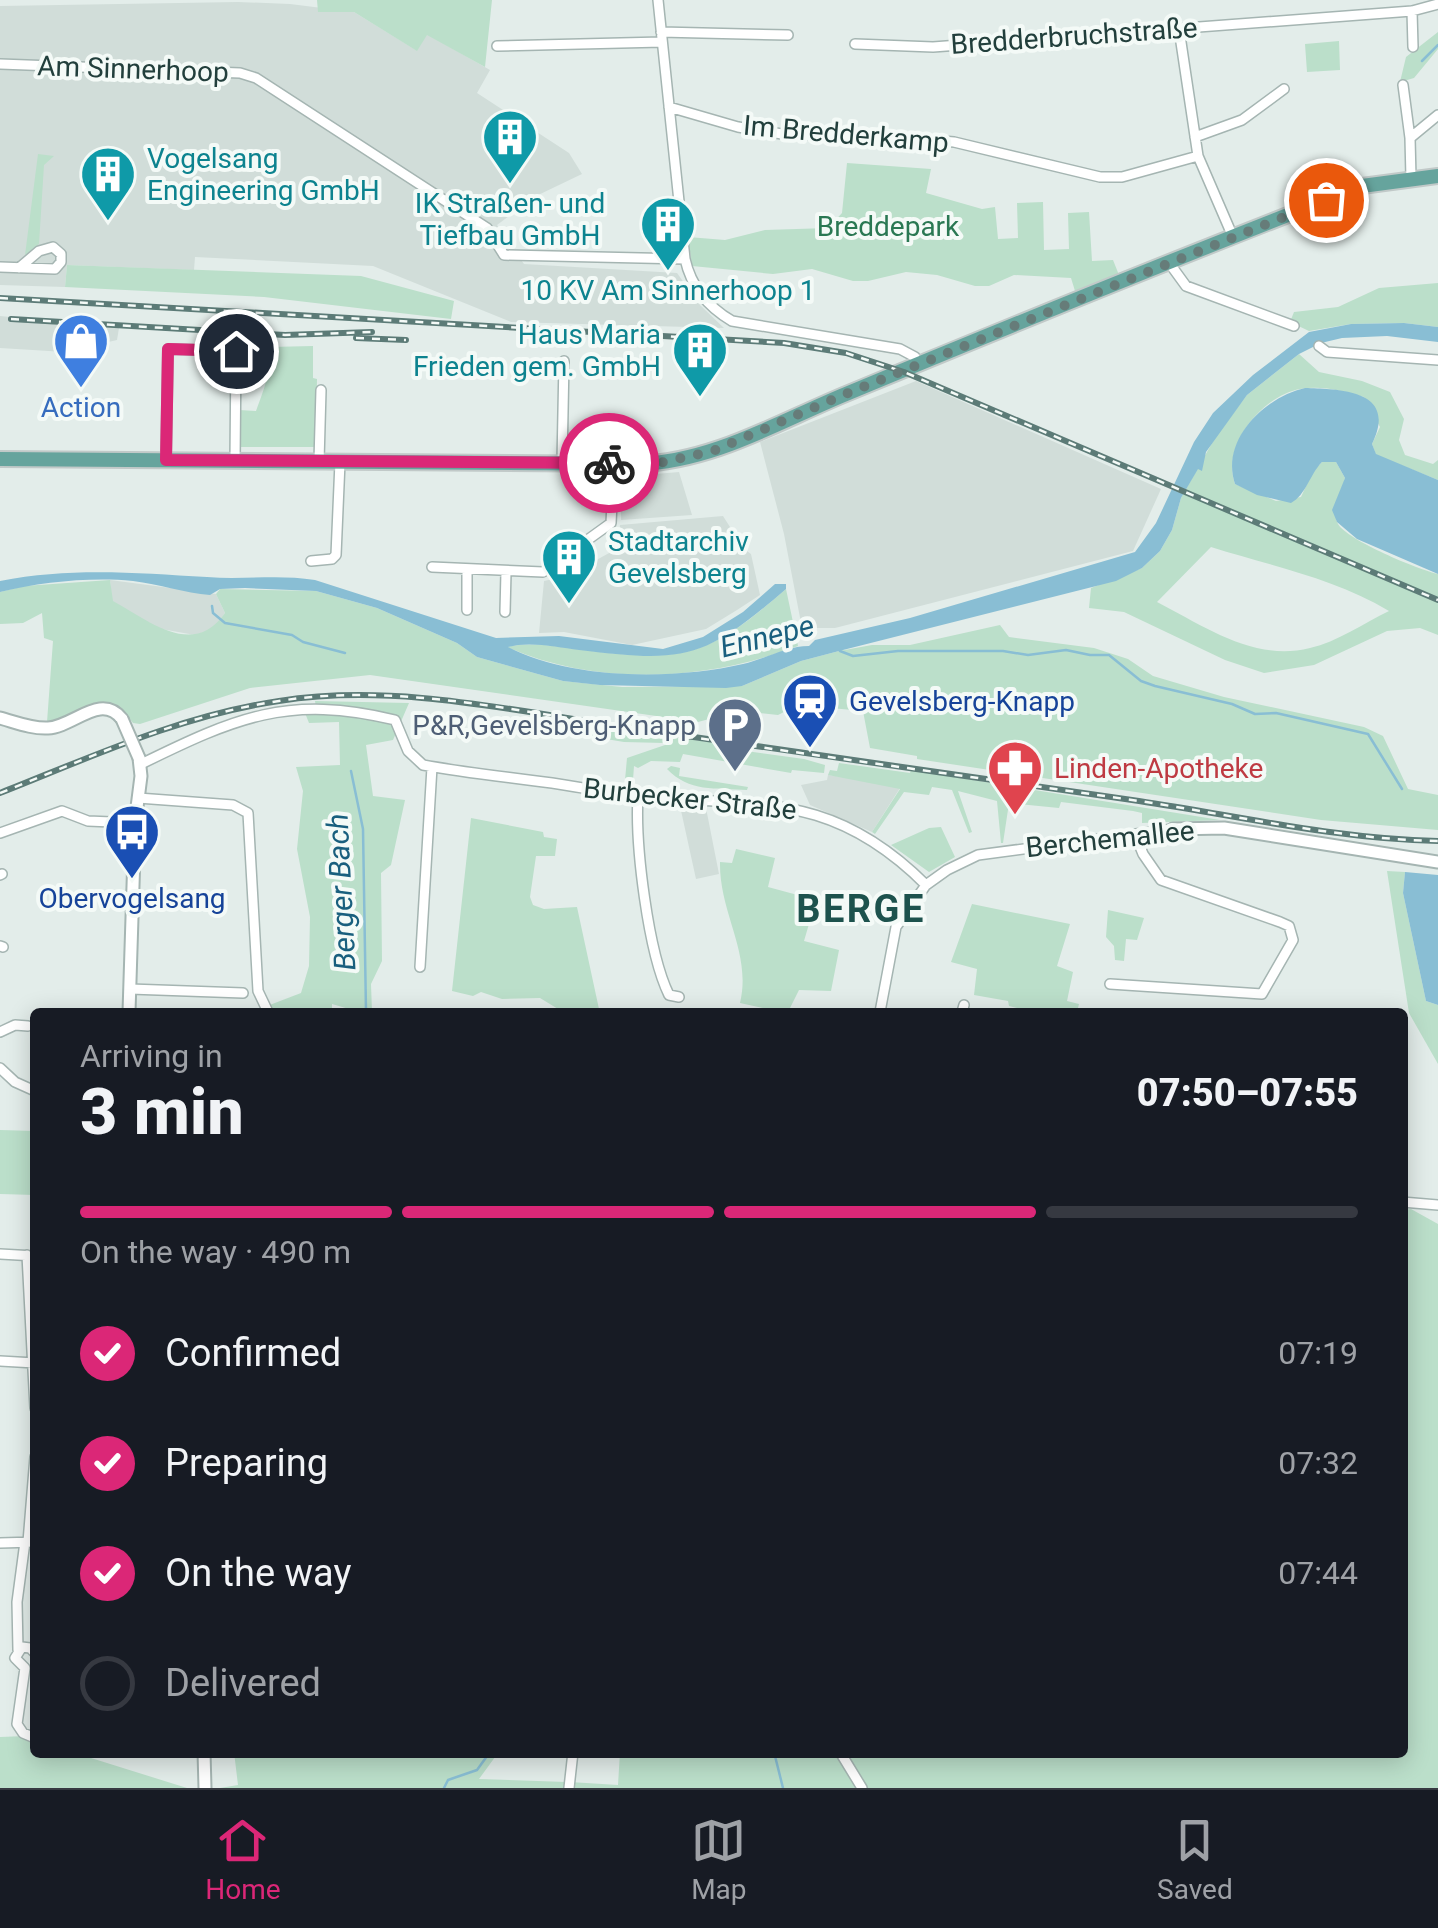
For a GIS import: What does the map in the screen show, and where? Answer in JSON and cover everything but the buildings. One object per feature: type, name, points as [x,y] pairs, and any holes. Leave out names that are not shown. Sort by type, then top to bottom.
[{"type":"main road","points":[[0,460],[680,460],[713,451],[1362,186],[1438,176]]},
{"type":"street","points":[[658,0],[684,259],[688,275],[702,295],[732,321],[900,349],[915,358],[918,365]]},
{"type":"street","name":"Bredderbruchstraße","points":[[856,44],[933,47],[1412,11],[1438,4]]},
{"type":"street","points":[[1412,11],[1413,46]]},
{"type":"street","points":[[1179,29],[1198,156],[1233,237]]},
{"type":"street","points":[[497,46],[788,35]]},
{"type":"street","name":"Am Sinnerhoop","points":[[0,64],[240,73],[256,78],[487,228],[504,255],[684,259]]},
{"type":"street","points":[[1403,85],[1411,178]]},
{"type":"street","points":[[1194,137],[1242,120],[1284,89]]},
{"type":"street","name":"Im Bredderkamp","points":[[669,106],[738,127],[782,134],[954,142],[1100,177],[1122,177],[1198,156]]},
{"type":"street","points":[[1410,138],[1438,114]]},
{"type":"street","points":[[1170,264],[1186,286],[1294,326]]},
{"type":"street","points":[[0,267],[20,268]]},
{"type":"street","points":[[1319,346],[1327,352],[1438,360]]},
{"type":"street","points":[[166,460],[168,349],[236,351],[236,460]]},
{"type":"street","points":[[562,462],[564,361]]},
{"type":"street","points":[[319,461],[321,390]]},
{"type":"street","points":[[311,561],[336,555],[340,462]]},
{"type":"street","points":[[432,567],[543,572],[607,529],[613,516],[614,463]]},
{"type":"street","points":[[467,610],[468,569]]},
{"type":"street","points":[[506,572],[506,612]]},
{"type":"street","points":[[0,718],[47,728],[106,709],[116,712],[122,720],[140,761],[129,1008]]},
{"type":"street","points":[[140,761],[217,726],[263,712],[302,709],[395,720],[408,751],[423,765],[432,766],[420,967]]},
{"type":"street","name":"Burbecker Straße","points":[[432,766],[638,796],[764,803],[821,815],[888,850],[926,884]]},
{"type":"street","points":[[638,796],[637,842],[656,952],[666,990],[673,998],[680,997]]},
{"type":"street","points":[[138,798],[233,805],[248,812],[258,992],[266,1008]]},
{"type":"street","points":[[0,833],[60,811],[77,814],[88,822],[135,824]]},
{"type":"street","name":"Berchemallee","points":[[881,1008],[896,927],[926,884],[962,861],[978,856],[1173,829],[1224,828],[1438,862]]},
{"type":"street","points":[[1110,984],[1262,994],[1293,940],[1288,926],[1280,922],[1160,880],[1135,834]]},
{"type":"street","points":[[130,989],[243,993]]},
{"type":"street","points":[[0,1032],[15,1025],[28,1026]]},
{"type":"street","points":[[0,1068],[30,1089]]},
{"type":"street","points":[[1408,1202],[1438,1205]]},
{"type":"street","points":[[0,1254],[30,1255]]},
{"type":"street","points":[[0,1361],[30,1363]]},
{"type":"street","points":[[0,1544],[29,1542],[16,1620],[16,1662],[25,1668]]},
{"type":"street","points":[[18,1650],[30,1650]]},
{"type":"street","points":[[25,1668],[30,1665]]},
{"type":"street","points":[[25,1668],[16,1714],[17,1724],[30,1736]]},
{"type":"street","points":[[204,1758],[205,1788]]},
{"type":"street","points":[[569,1788],[572,1758]]},
{"type":"street","points":[[844,1758],[862,1788]]},
{"type":"shaded area","points":[[238,2],[354,12],[416,50],[427,34],[490,70],[477,93],[569,153],[582,174],[534,197],[497,225],[524,264],[677,273],[700,305],[724,328],[511,322],[373,266],[195,257],[194,270],[67,265],[65,287],[0,285],[0,6]]},
{"type":"shaded area","points":[[0,316],[119,328],[117,340],[65,352],[0,348]]},
{"type":"shaded area","points":[[916,381],[1161,489],[1133,551],[835,628],[802,628],[784,534],[760,442]]},
{"type":"shaded area","points":[[679,472],[692,515],[621,520],[621,477]]},
{"type":"shaded area","points":[[723,516],[751,554],[760,595],[737,610],[706,629],[632,645],[564,632],[539,633],[544,581],[567,576],[611,552],[618,544],[620,525]]},
{"type":"shaded area","points":[[110,580],[216,594],[225,613],[214,629],[195,635],[150,627],[112,601]]},
{"type":"shaded area","points":[[828,775],[900,788],[872,832],[810,805],[801,785],[827,780]]},
{"type":"shaded area","points":[[680,806],[706,808],[719,874],[696,879]]},
{"type":"green space","points":[[317,0],[492,0],[485,67],[427,35],[417,51],[354,12],[318,12]]},
{"type":"green space","points":[[1438,32],[1438,49],[1414,78],[1400,82],[1406,57]]},
{"type":"green space","points":[[1339,41],[1340,70],[1307,72],[1305,44]]},
{"type":"green space","points":[[38,154],[54,156],[44,165],[39,244],[25,255]]},
{"type":"green space","name":"Breddepark","points":[[847,163],[931,169],[926,193],[982,209],[995,207],[998,239],[1018,238],[1017,203],[1043,202],[1044,250],[1069,249],[1068,213],[1089,212],[1092,261],[1113,260],[1119,275],[1075,291],[1071,278],[1014,275],[989,286],[975,286],[937,275],[906,272],[853,281],[812,269],[773,274],[692,266],[688,237],[725,240],[765,230],[828,228],[842,213]]},
{"type":"green space","points":[[67,265],[361,276],[454,301],[451,319],[264,297],[65,287]]},
{"type":"green space","points":[[1438,283],[1438,327],[1351,324],[1309,331],[1290,322],[1294,312],[1338,307],[1379,288]]},
{"type":"green space","points":[[313,346],[313,378],[317,379],[316,447],[241,447],[239,410],[256,411],[266,380],[270,347]]},
{"type":"green space","points":[[1299,354],[1319,372],[1390,392],[1404,419],[1399,440],[1405,455],[1433,464],[1438,460],[1438,480],[1376,455],[1372,444],[1380,427],[1364,397],[1316,388],[1286,394],[1259,412],[1239,439],[1232,469],[1235,484],[1276,501],[1301,497],[1313,471],[1322,462],[1336,462],[1345,478],[1336,506],[1336,518],[1344,531],[1400,561],[1438,574],[1438,635],[1420,628],[1387,631],[1314,665],[1264,673],[1225,660],[1124,612],[1089,608],[1091,588],[1142,568],[1160,551],[1172,530],[1181,498],[1216,436],[1247,395]],"holes":[[[1211,547],[1324,581],[1389,611],[1310,648],[1269,650],[1231,640],[1157,602]]]},
{"type":"green space","points":[[110,580],[113,601],[170,631],[199,633],[212,626],[225,613],[216,594],[220,589],[316,591],[377,608],[457,643],[477,657],[563,681],[622,687],[742,686],[801,661],[839,651],[872,645],[910,645],[1000,625],[1009,637],[1094,648],[1128,659],[1153,676],[1224,697],[1364,727],[1383,736],[1408,789],[1438,795],[1438,830],[1321,820],[917,759],[870,748],[863,711],[798,705],[778,715],[739,711],[698,722],[370,675],[250,688],[140,724],[133,723],[113,706],[102,705],[47,722],[53,641],[44,638],[42,613],[23,623],[0,624],[0,592],[24,586]]},
{"type":"green space","points":[[786,589],[798,646],[727,667],[652,675],[615,673],[578,669],[507,647],[535,645],[619,654],[672,654],[715,641]]},
{"type":"green space","points":[[315,701],[409,703],[393,740],[366,745],[373,796],[405,800],[391,865],[381,873],[382,961],[371,984],[372,1008],[332,1004],[332,1008],[267,1006],[301,993],[309,966],[310,917],[297,849],[303,791],[296,767],[340,765],[339,722],[309,723],[305,713],[317,713]]},
{"type":"green space","points":[[565,723],[804,759],[825,765],[824,773],[791,773],[683,754],[680,762],[651,761],[638,768],[634,766],[633,780],[625,780],[627,758],[664,743],[624,742],[564,732]]},
{"type":"green space","points":[[839,763],[910,773],[911,770],[1220,820],[1142,823],[1142,813],[1133,811],[1061,802],[1059,808],[1009,803],[1001,843],[997,801],[958,791],[972,832],[969,833],[952,790],[932,787],[929,795],[904,792],[875,834],[872,832],[900,789],[828,775],[830,770],[837,771]]},
{"type":"green space","points":[[680,768],[679,776],[748,787],[713,789],[694,785],[675,776],[667,769]]},
{"type":"green space","points":[[471,818],[543,832],[544,837],[557,839],[555,856],[536,856],[530,897],[533,905],[544,909],[577,907],[599,1008],[556,1008],[540,998],[502,999],[481,992],[473,996],[452,991]]},
{"type":"green space","points":[[941,827],[955,857],[929,872],[891,845],[929,828]]},
{"type":"green space","points":[[736,849],[775,858],[768,887],[816,900],[804,941],[839,950],[831,991],[799,990],[790,1008],[740,1003],[742,967],[724,899],[720,862],[732,863]]},
{"type":"green space","points":[[1387,871],[1405,872],[1403,893],[1426,1001],[1438,1005],[1438,1064],[1409,1013]]},
{"type":"green space","points":[[972,904],[1070,924],[1057,966],[1073,972],[1067,1001],[1079,1004],[1078,1008],[1017,1008],[1009,1006],[1008,1001],[974,995],[977,969],[951,962]]},
{"type":"green space","points":[[1108,910],[1144,918],[1137,940],[1126,939],[1124,961],[1115,960],[1114,946],[1106,937]]},
{"type":"green space","points":[[0,1130],[30,1131],[30,1195],[0,1194]]},
{"type":"green space","points":[[1408,1209],[1438,1224],[1438,1788],[570,1788],[570,1782],[618,1785],[620,1758],[1408,1758]]},
{"type":"green space","points":[[0,1737],[30,1737],[30,1758],[91,1758],[187,1788],[0,1788]]},
{"type":"green space","points":[[235,1758],[494,1758],[479,1779],[567,1782],[568,1788],[220,1788],[238,1785]]},
{"type":"water","points":[[1351,324],[1438,327],[1438,342],[1387,336],[1321,343],[1299,354],[1247,395],[1206,452],[1202,471],[1198,469],[1181,498],[1172,530],[1160,551],[1142,568],[1116,581],[801,661],[742,686],[563,681],[477,657],[457,643],[377,608],[316,591],[245,588],[220,589],[210,595],[133,581],[100,580],[49,583],[0,592],[0,581],[78,573],[301,578],[496,638],[559,636],[663,649],[703,637],[743,612],[775,584],[786,584],[786,589],[758,613],[712,643],[692,651],[645,656],[543,645],[508,647],[562,666],[624,674],[686,673],[743,664],[809,646],[815,640],[910,618],[1135,552],[1156,523],[1194,442],[1213,413],[1253,375],[1309,332]]},
{"type":"water","points":[[1305,388],[1363,396],[1378,413],[1372,444],[1376,454],[1438,480],[1438,574],[1357,539],[1337,522],[1332,510],[1345,478],[1336,462],[1322,462],[1291,503],[1257,495],[1235,484],[1234,452],[1249,423],[1275,401]]},
{"type":"water","points":[[1405,872],[1438,875],[1438,1005],[1426,1001],[1403,893]]},
{"type":"waterway","points":[[1422,61],[1438,45]]},
{"type":"waterway","name":"Berger Bach","points":[[212,606],[213,613],[225,623],[292,635],[303,642],[345,653]]},
{"type":"waterway","points":[[840,651],[853,656],[898,651],[1003,651],[1028,655],[1066,650],[1109,655],[1141,681],[1155,686],[1232,704],[1255,714],[1276,713],[1368,734],[1402,789]]},
{"type":"waterway","name":"Berger Bach","points":[[351,771],[363,829],[366,1008]]},
{"type":"waterway","points":[[444,1788],[448,1780],[477,1770],[486,1758]]},
{"type":"waterway","name":"Berger Bach","points":[[776,1758],[783,1788]]},
{"type":"railway","points":[[0,298],[784,343],[846,353],[904,372],[1438,600]]},
{"type":"railway","points":[[11,319],[285,335],[372,332]]},
{"type":"railway","points":[[356,338],[406,340]]},
{"type":"railway","points":[[0,793],[207,716],[279,701],[365,695],[452,701],[1325,831],[1438,841]]},
{"type":"way so far","points":[[609,463],[655,464],[713,451],[1326,200]]},
{"type":"place","name":"IK Straßen- und Tiefbau GmbH","points":[[510,186]]},
{"type":"place","name":"Vogelsang Engineering GmbH","points":[[108,223]]},
{"type":"place","name":"10 KV Am Sinnerhoop 1","points":[[668,273]]},
{"type":"place","name":"Action","points":[[81,390]]},
{"type":"place","name":"Haus Maria Frieden gem. GmbH","points":[[700,399]]},
{"type":"place","name":"Stadtarchiv Gevelsberg","points":[[569,606]]},
{"type":"place","name":"Gevelsberg-Knapp","points":[[810,750]]},
{"type":"place","name":"P&R,Gevelsberg-Knapp","points":[[735,774]]},
{"type":"place","name":"Linden-Apotheke","points":[[1015,817]]},
{"type":"place","name":"Obervogelsang","points":[[132,881]]},
{"type":"district","name":"BERGE","points":[[861,909]]},
{"type":"route","points":[[236,351],[168,349],[166,460],[609,463]]},
{"type":"water label","name":"Ennepe","points":[[767,636]]}]
